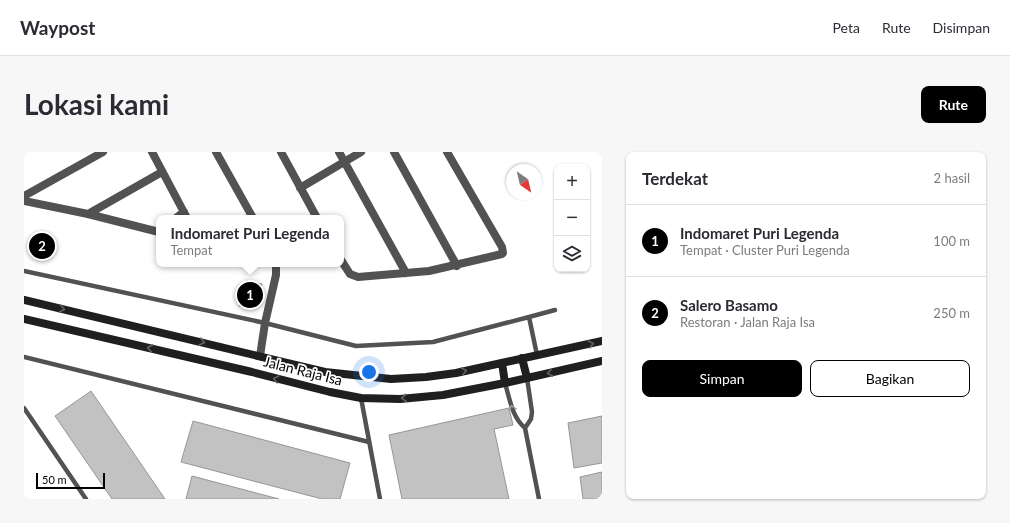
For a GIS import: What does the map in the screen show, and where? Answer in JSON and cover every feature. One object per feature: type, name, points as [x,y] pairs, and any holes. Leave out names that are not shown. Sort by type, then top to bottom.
[{"type":"main road","name":"Jalan Raja Isa","points":[[24,300],[325,372],[391,379],[433,376],[502,363],[602,341]]},
{"type":"main road","name":"Jalan Raja Isa","points":[[24,319],[252,372],[330,392],[361,398],[400,399],[443,395],[505,383],[602,361]]},
{"type":"main road","points":[[522,358],[527,378]]},
{"type":"main road","points":[[502,363],[505,383]]},
{"type":"street","points":[[24,196],[103,152]]},
{"type":"street","points":[[152,152],[185,215]]},
{"type":"street","points":[[216,152],[251,215]]},
{"type":"street","points":[[281,152],[315,215]]},
{"type":"street","points":[[339,152],[406,273]]},
{"type":"street","points":[[300,188],[361,152]]},
{"type":"street","points":[[394,152],[457,266]]},
{"type":"street","points":[[344,265],[348,272],[355,276],[406,273],[457,266],[499,256],[503,253],[502,247],[447,152]]},
{"type":"street","points":[[88,214],[162,172]]},
{"type":"street","points":[[24,201],[88,214],[156,231]]},
{"type":"street","points":[[260,356],[265,323],[276,275],[276,267]]},
{"type":"lane","points":[[24,271],[265,323],[356,346],[433,342],[555,310]]},
{"type":"lane","points":[[529,317],[537,355]]},
{"type":"lane","points":[[24,357],[369,442]]},
{"type":"lane","points":[[525,428],[531,419],[532,412],[527,378]]},
{"type":"lane","points":[[505,383],[515,417],[525,428],[539,499]]},
{"type":"lane","points":[[361,398],[380,499]]},
{"type":"lane","points":[[24,408],[86,499]]},
{"type":"building","points":[[246,281],[262,284],[255,309],[239,306]]},
{"type":"building","points":[[91,391],[165,499],[112,499],[55,416]]},
{"type":"building","points":[[509,408],[513,425],[494,429],[509,499],[402,499],[389,435]]},
{"type":"building","points":[[602,416],[602,463],[574,468],[568,423]]},
{"type":"building","points":[[193,421],[350,463],[340,499],[322,499],[181,462]]},
{"type":"building","points":[[602,472],[602,499],[583,499],[580,477]]},
{"type":"building","points":[[192,476],[279,499],[186,499]]},
{"type":"place","name":"Salero Basamo","points":[[42,246]]},
{"type":"place","name":"Indomaret Puri Legenda","points":[[250,295]]}]
